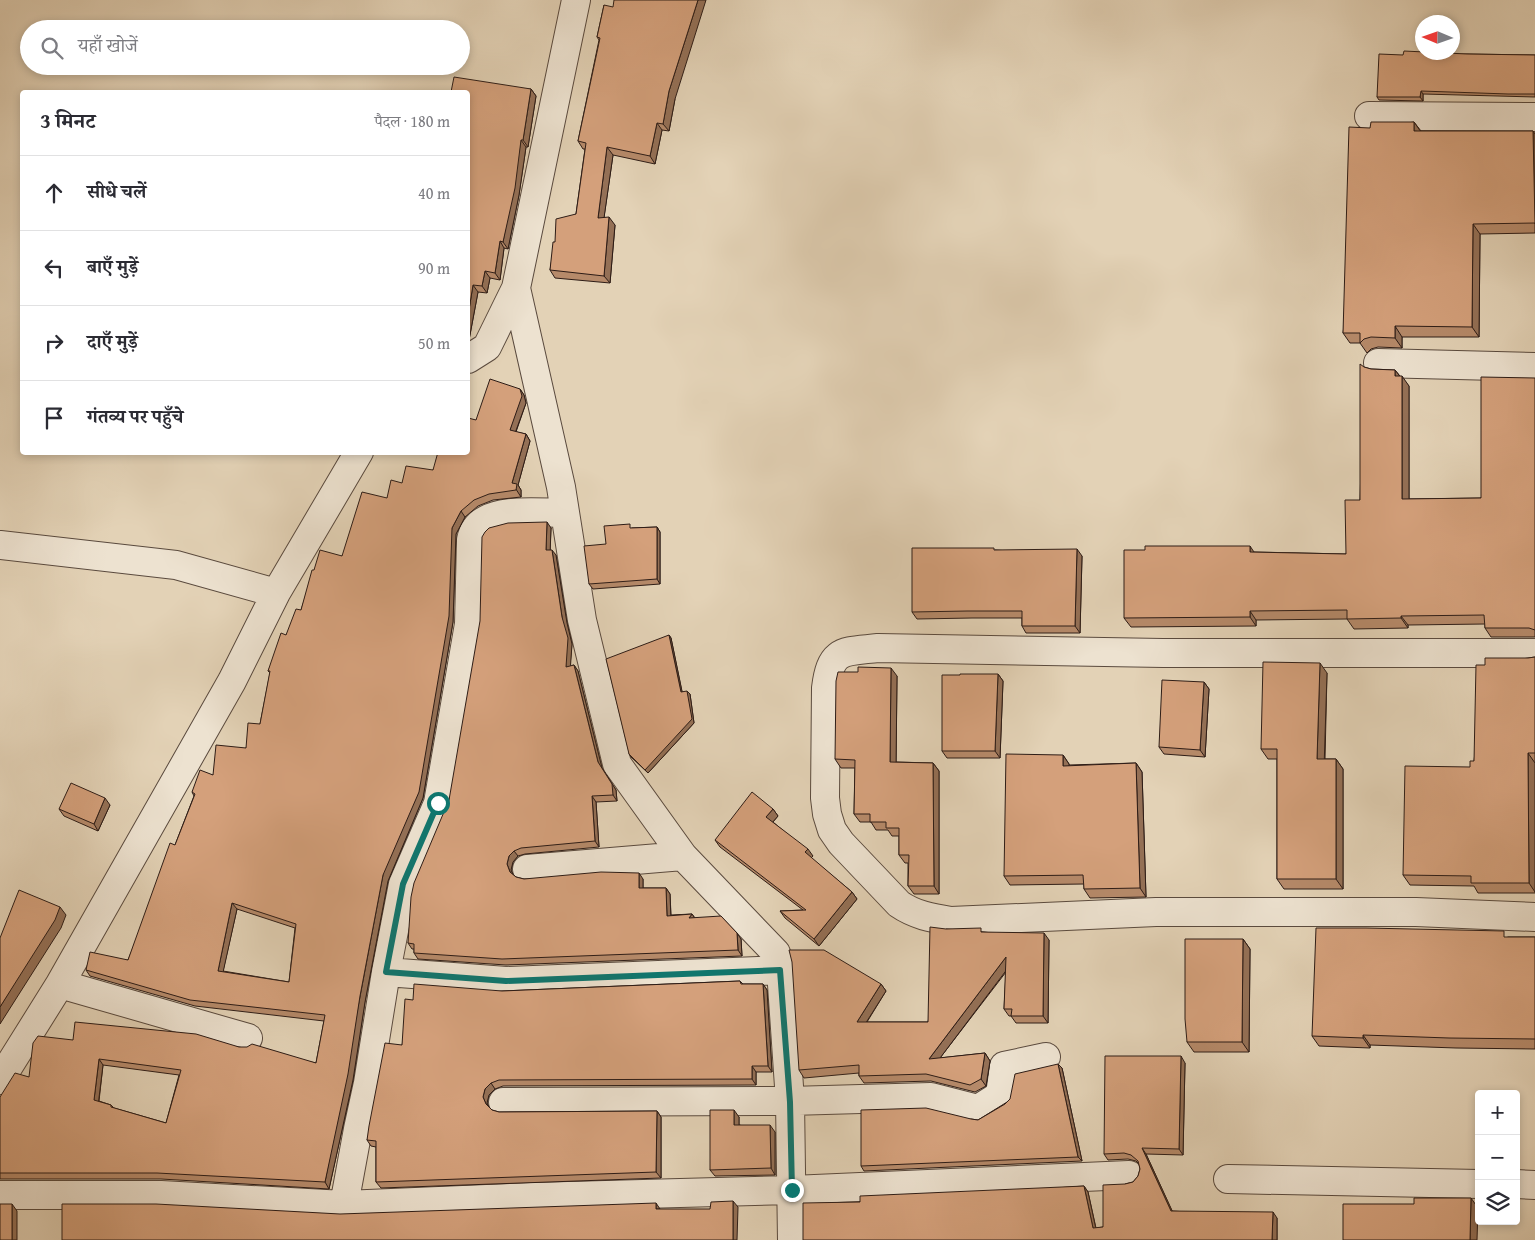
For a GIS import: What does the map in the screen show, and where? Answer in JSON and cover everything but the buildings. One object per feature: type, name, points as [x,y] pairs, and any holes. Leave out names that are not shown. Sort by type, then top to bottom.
[{"type":"street","points":[[470,357],[487,347],[516,288],[576,0]]},
{"type":"street","points":[[1369,116],[1535,116]]},
{"type":"street","points":[[516,288],[561,487],[582,620],[617,764],[683,856],[776,952],[780,970],[790,1102],[792,1240]]},
{"type":"street","points":[[1378,363],[1535,367]]},
{"type":"street","points":[[0,1080],[60,984],[232,681],[276,593],[357,455]]},
{"type":"street","points":[[344,1205],[368,1083],[403,884],[438,803],[469,624],[472,532],[476,527],[498,514],[564,513]]},
{"type":"street","points":[[0,545],[176,565],[276,593]]},
{"type":"street","points":[[1535,653],[1164,653],[878,648],[845,652],[834,658],[828,671],[826,688],[825,789],[827,814],[832,830],[841,843],[899,904],[912,912],[929,918],[950,921],[1156,912],[1416,912],[1535,917]]},
{"type":"street","points":[[527,869],[683,856]]},
{"type":"street","points":[[386,972],[506,981],[780,970]]},
{"type":"street","points":[[60,984],[248,1038]]},
{"type":"street","points":[[503,1102],[790,1102],[931,1097],[978,1109],[1000,1095],[1004,1066],[1046,1057]]},
{"type":"street","points":[[0,1195],[161,1195],[344,1205],[531,1197],[792,1190],[1129,1175]]},
{"type":"street","points":[[1228,1179],[1475,1184]]},
{"type":"street","points":[[1520,1184],[1535,1185]]},
{"type":"route","points":[[438,803],[403,884],[386,972],[506,981],[780,970],[790,1102],[792,1190]]}]
